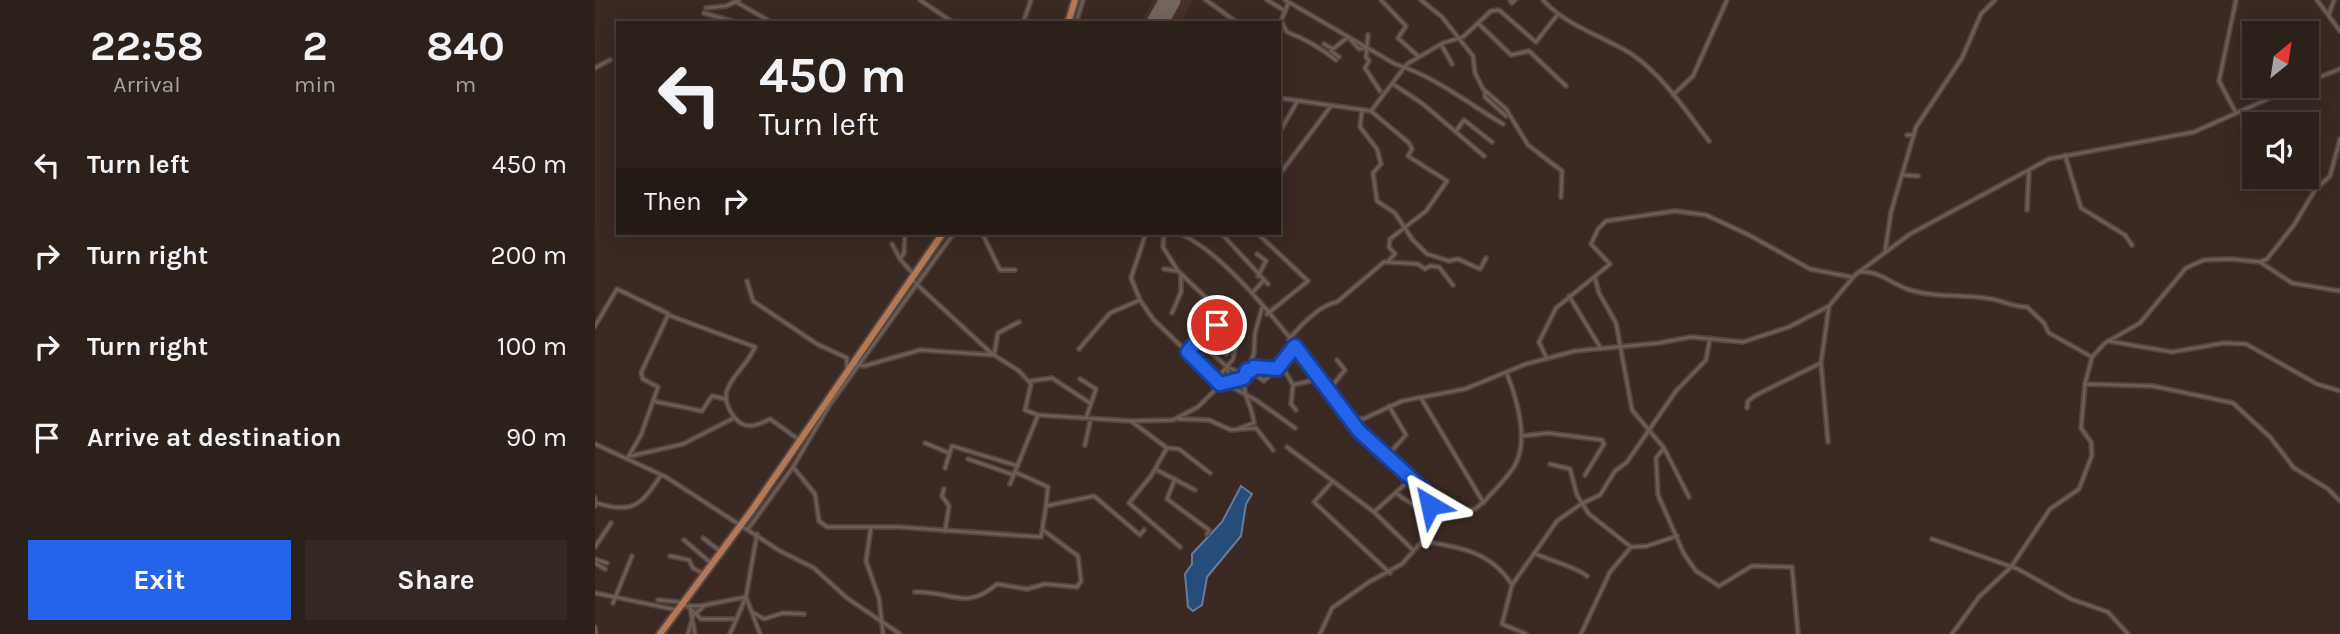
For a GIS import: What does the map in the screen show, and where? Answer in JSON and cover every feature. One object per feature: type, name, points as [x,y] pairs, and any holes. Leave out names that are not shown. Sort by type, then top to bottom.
[{"type":"highway","points":[[1069,21],[1075,0]]},
{"type":"highway","points":[[660,634],[720,552],[744,527],[845,375],[856,365],[914,280],[942,235]]},
{"type":"street","points":[[920,0],[951,21]]},
{"type":"street","points":[[1024,21],[1031,0]]},
{"type":"street","points":[[1077,21],[1083,0]]},
{"type":"street","points":[[1206,0],[1235,21]]},
{"type":"street","points":[[1268,0],[1285,11]]},
{"type":"street","points":[[1280,21],[1289,5],[1285,0]]},
{"type":"street","points":[[1285,0],[1503,124]]},
{"type":"street","points":[[1381,0],[1406,26],[1398,38],[1418,57]]},
{"type":"street","points":[[1421,0],[1442,17],[1473,56],[1475,73],[1485,97],[1506,116]]},
{"type":"street","points":[[1510,0],[1512,3],[1515,0]]},
{"type":"street","points":[[1543,0],[1558,14],[1639,60],[1673,95],[1709,141]]},
{"type":"street","points":[[1673,95],[1695,72],[1727,0]]},
{"type":"street","points":[[1885,252],[1887,225],[1919,122],[1962,58],[1973,27],[1995,0]]},
{"type":"street","points":[[2236,0],[2219,81],[2236,113]]},
{"type":"street","points":[[2317,0],[2340,31]]},
{"type":"street","points":[[2329,14],[2334,0]]},
{"type":"street","points":[[706,8],[738,1],[770,21]]},
{"type":"street","points":[[1371,111],[1405,66],[1441,44],[1458,38],[1491,11],[1499,10],[1536,42],[1558,14]]},
{"type":"street","points":[[704,13],[732,21]]},
{"type":"street","points":[[1281,23],[1287,32],[1303,37],[1317,50],[1331,51],[1347,37]]},
{"type":"street","points":[[1478,23],[1511,55],[1528,51]]},
{"type":"street","points":[[1368,35],[1366,57],[1369,61],[1365,68],[1380,91]]},
{"type":"street","points":[[1528,51],[1532,41]]},
{"type":"street","points":[[1324,44],[1338,58]]},
{"type":"street","points":[[1441,44],[1452,64]]},
{"type":"street","points":[[1528,51],[1566,86]]},
{"type":"street","points":[[595,68],[611,60]]},
{"type":"street","points":[[2319,77],[2340,69]]},
{"type":"street","points":[[1393,84],[1456,131],[1484,156]]},
{"type":"street","points":[[1485,92],[1506,109],[1528,145],[1562,171],[1561,197]]},
{"type":"street","points":[[1281,98],[1371,111],[1409,142],[1412,149],[1408,156],[1447,181],[1426,211],[1390,239],[1389,247],[1395,254],[1367,274],[1337,302],[1329,303],[1305,320],[1289,339]]},
{"type":"street","points":[[1349,417],[1363,419],[1389,406],[1465,389],[1547,359],[1600,347],[1691,337],[1743,342],[1795,325],[1829,306],[1858,272],[1928,222],[2029,170],[2065,155],[2116,149],[2186,135],[2270,98]]},
{"type":"street","points":[[1281,130],[1297,102]]},
{"type":"street","points":[[1281,172],[1331,106]]},
{"type":"street","points":[[1363,109],[1360,127],[1377,149],[1381,164],[1373,173],[1377,201],[1395,213],[1412,239],[1427,254],[1440,259],[1458,259],[1481,269],[1486,257]]},
{"type":"street","points":[[1456,131],[1464,120],[1492,142]]},
{"type":"street","points":[[1907,135],[1914,135]]},
{"type":"street","points":[[2260,262],[2281,243],[2315,190],[2330,176],[2340,139]]},
{"type":"street","points":[[2065,155],[2081,208],[2122,233],[2132,245]]},
{"type":"street","points":[[2027,210],[2029,170]]},
{"type":"street","points":[[1902,175],[1918,176]]},
{"type":"street","points":[[1547,359],[1539,339],[1556,308],[1610,264],[1591,244],[1604,223],[1675,211],[1711,217],[1810,269],[1853,277]]},
{"type":"street","points":[[900,259],[904,253],[902,242],[904,235]]},
{"type":"street","points":[[914,280],[952,235]]},
{"type":"street","points":[[983,235],[993,250],[1000,270],[1015,270]]},
{"type":"street","points":[[1145,235],[1131,278],[1140,300],[1165,332],[1220,384],[1244,378]]},
{"type":"street","points":[[1164,235],[1163,247],[1179,273],[1222,313],[1238,321],[1242,330],[1233,359],[1221,374]]},
{"type":"street","points":[[1180,235],[1218,257],[1295,346],[1349,417],[1431,500],[1429,508],[1436,525]]},
{"type":"street","points":[[1223,235],[1268,284]]},
{"type":"street","points":[[1259,235],[1308,281],[1267,314]]},
{"type":"street","points":[[892,244],[914,280],[994,355],[1030,381],[1052,378],[1090,403]]},
{"type":"street","points":[[1257,254],[1266,261],[1258,275]]},
{"type":"street","points":[[1389,260],[1418,264],[1425,269],[1430,266],[1439,267],[1453,285]]},
{"type":"street","points":[[1952,634],[1979,597],[2011,567],[2050,509],[2075,492],[2085,475],[2092,455],[2091,442],[2081,428],[2085,384],[2092,357],[2108,341],[2140,323],[2188,267],[2204,260],[2260,262],[2292,283],[2340,291]]},
{"type":"street","points":[[1164,269],[1179,273]]},
{"type":"street","points":[[1858,272],[1873,273],[1905,289],[1932,296],[1978,297],[2010,306],[2027,307],[2044,323],[2049,333],[2092,357]]},
{"type":"street","points":[[1172,313],[1181,292],[1179,273]]},
{"type":"street","points":[[1595,278],[1599,293],[1616,323],[1632,410],[1664,448],[1689,497]]},
{"type":"street","points":[[1251,295],[1264,280]]},
{"type":"street","points":[[747,281],[753,300],[817,344],[847,358],[845,375]]},
{"type":"street","points":[[595,326],[617,289],[671,316],[755,347],[731,383],[725,399],[734,417],[749,426],[771,419],[800,441]]},
{"type":"street","points":[[1569,296],[1600,347]]},
{"type":"street","points":[[1079,349],[1110,313],[1140,300]]},
{"type":"street","points":[[1828,442],[1821,363],[1829,306]]},
{"type":"street","points":[[1238,429],[1254,423],[1252,409],[1244,394],[1244,378],[1250,365],[1262,308]]},
{"type":"street","points":[[629,457],[658,386],[643,379],[641,373],[664,320],[671,316]]},
{"type":"street","points":[[994,355],[998,333],[1019,322]]},
{"type":"street","points":[[1188,352],[1205,330],[1217,325]]},
{"type":"street","points":[[1229,328],[1236,344]]},
{"type":"street","points":[[1526,634],[1502,624],[1512,585],[1557,521],[1581,503],[1602,493],[1611,477],[1649,433],[1676,391],[1706,360],[1710,338]]},
{"type":"street","points":[[2108,341],[2172,352],[2224,343],[2246,344],[2317,384],[2340,391]]},
{"type":"street","points":[[1226,354],[1236,344]]},
{"type":"street","points":[[1247,370],[1264,380],[1281,365],[1295,346]]},
{"type":"street","points":[[744,527],[793,467],[856,365],[921,350],[994,355]]},
{"type":"street","points":[[1207,350],[1226,367],[1240,373],[1264,366],[1277,369]]},
{"type":"street","points":[[1328,391],[1345,370],[1337,360]]},
{"type":"street","points":[[1250,365],[1258,361],[1264,366]]},
{"type":"street","points":[[1747,408],[1748,401],[1756,395],[1821,363]]},
{"type":"street","points":[[1281,365],[1293,385],[1291,404],[1296,410]]},
{"type":"street","points":[[1226,367],[1231,382]]},
{"type":"street","points":[[1319,634],[1335,606],[1369,582],[1402,565],[1436,525],[1453,511],[1475,509],[1483,503],[1515,464],[1521,436],[1507,373]]},
{"type":"street","points":[[1080,379],[1096,389],[1090,403],[1085,445]]},
{"type":"street","points":[[1030,381],[1025,410],[1038,415],[1131,421],[1201,419],[1238,429],[1256,428],[1273,450]]},
{"type":"street","points":[[1293,385],[1310,381]]},
{"type":"street","points":[[1177,419],[1198,407],[1220,384]]},
{"type":"street","points":[[1226,384],[1295,428]]},
{"type":"street","points":[[2085,384],[2146,385],[2233,403],[2270,437],[2294,468],[2327,489],[2340,501]]},
{"type":"street","points":[[653,401],[702,411],[712,396],[725,399]]},
{"type":"street","points":[[1421,398],[1483,503]]},
{"type":"street","points":[[1386,457],[1406,435],[1389,406]]},
{"type":"street","points":[[1010,484],[1038,415]]},
{"type":"street","points":[[629,457],[683,444],[734,417]]},
{"type":"street","points":[[1131,421],[1167,448],[1179,449],[1210,473]]},
{"type":"street","points":[[1521,436],[1548,433],[1602,440],[1604,444],[1585,475]]},
{"type":"street","points":[[925,443],[949,453]]},
{"type":"street","points":[[595,444],[629,457],[661,475],[814,568],[847,598],[900,634]]},
{"type":"street","points":[[944,468],[952,446],[1018,466]]},
{"type":"street","points":[[1287,447],[1374,512],[1413,550]]},
{"type":"street","points":[[1167,448],[1129,503],[1180,547]]},
{"type":"street","points":[[1664,448],[1656,458],[1658,495],[1691,566],[1719,586],[1752,566],[1792,567],[1798,634]]},
{"type":"street","points":[[793,467],[815,494],[819,521],[823,526],[1038,537],[1043,530],[1048,486],[968,459]]},
{"type":"street","points":[[1550,464],[1570,469],[1581,503],[1591,516],[1631,547],[1647,546],[1677,536]]},
{"type":"street","points":[[1155,469],[1195,490]]},
{"type":"street","points":[[596,502],[618,509],[642,502],[661,475]]},
{"type":"street","points":[[1374,512],[1412,478]]},
{"type":"street","points":[[1175,479],[1167,499],[1209,530],[1207,534]]},
{"type":"street","points":[[1333,481],[1314,502],[1390,573]]},
{"type":"street","points":[[944,489],[942,496],[949,506],[945,531]]},
{"type":"street","points":[[1397,494],[1434,519]]},
{"type":"street","points":[[1046,506],[1094,496],[1130,529],[1140,535],[1144,530]]},
{"type":"street","points":[[595,547],[611,523]]},
{"type":"street","points":[[871,527],[866,561],[879,598],[879,618],[883,634]]},
{"type":"street","points":[[915,593],[970,600],[983,595],[997,584],[1027,589],[1045,584],[1077,587],[1081,581],[1077,556],[1043,530]]},
{"type":"street","points":[[730,634],[746,597],[757,534]]},
{"type":"street","points":[[703,538],[720,552]]},
{"type":"street","points":[[1932,539],[2011,567],[2071,598],[2108,612],[2128,634]]},
{"type":"street","points":[[684,540],[713,564]]},
{"type":"street","points":[[1422,541],[1479,554],[1502,570],[1512,585]]},
{"type":"street","points":[[1581,634],[1610,572],[1631,547]]},
{"type":"street","points":[[1534,553],[1556,564],[1574,568],[1587,576]]},
{"type":"street","points":[[613,603],[632,556]]},
{"type":"street","points":[[670,556],[689,560],[693,568],[704,575]]},
{"type":"street","points":[[595,561],[607,563]]},
{"type":"street","points":[[595,561],[605,569]]},
{"type":"street","points":[[595,593],[681,606]]},
{"type":"street","points":[[659,600],[690,608],[746,597]]},
{"type":"street","points":[[746,597],[760,634]]},
{"type":"street","points":[[688,634],[692,618],[704,606]]},
{"type":"street","points":[[690,608],[701,619],[738,619]]},
{"type":"street","points":[[690,608],[695,634]]},
{"type":"street","points":[[752,612],[764,618],[783,613],[804,614]]},
{"type":"street","points":[[595,627],[596,634]]},
{"type":"shaded area","points":[[1153,0],[1193,0],[1181,21],[1142,21]]},
{"type":"water","points":[[1241,486],[1252,494],[1246,504],[1241,536],[1207,577],[1202,605],[1193,611],[1188,607],[1185,574],[1192,564],[1192,554],[1222,522]]},
{"type":"runway","points":[[1158,21],[1170,0]]},
{"type":"route","points":[[1217,325],[1205,330],[1188,352],[1217,378],[1220,384],[1244,378],[1247,370],[1251,371],[1254,367],[1277,369],[1295,346],[1359,431],[1423,489],[1431,500],[1430,505]]}]
